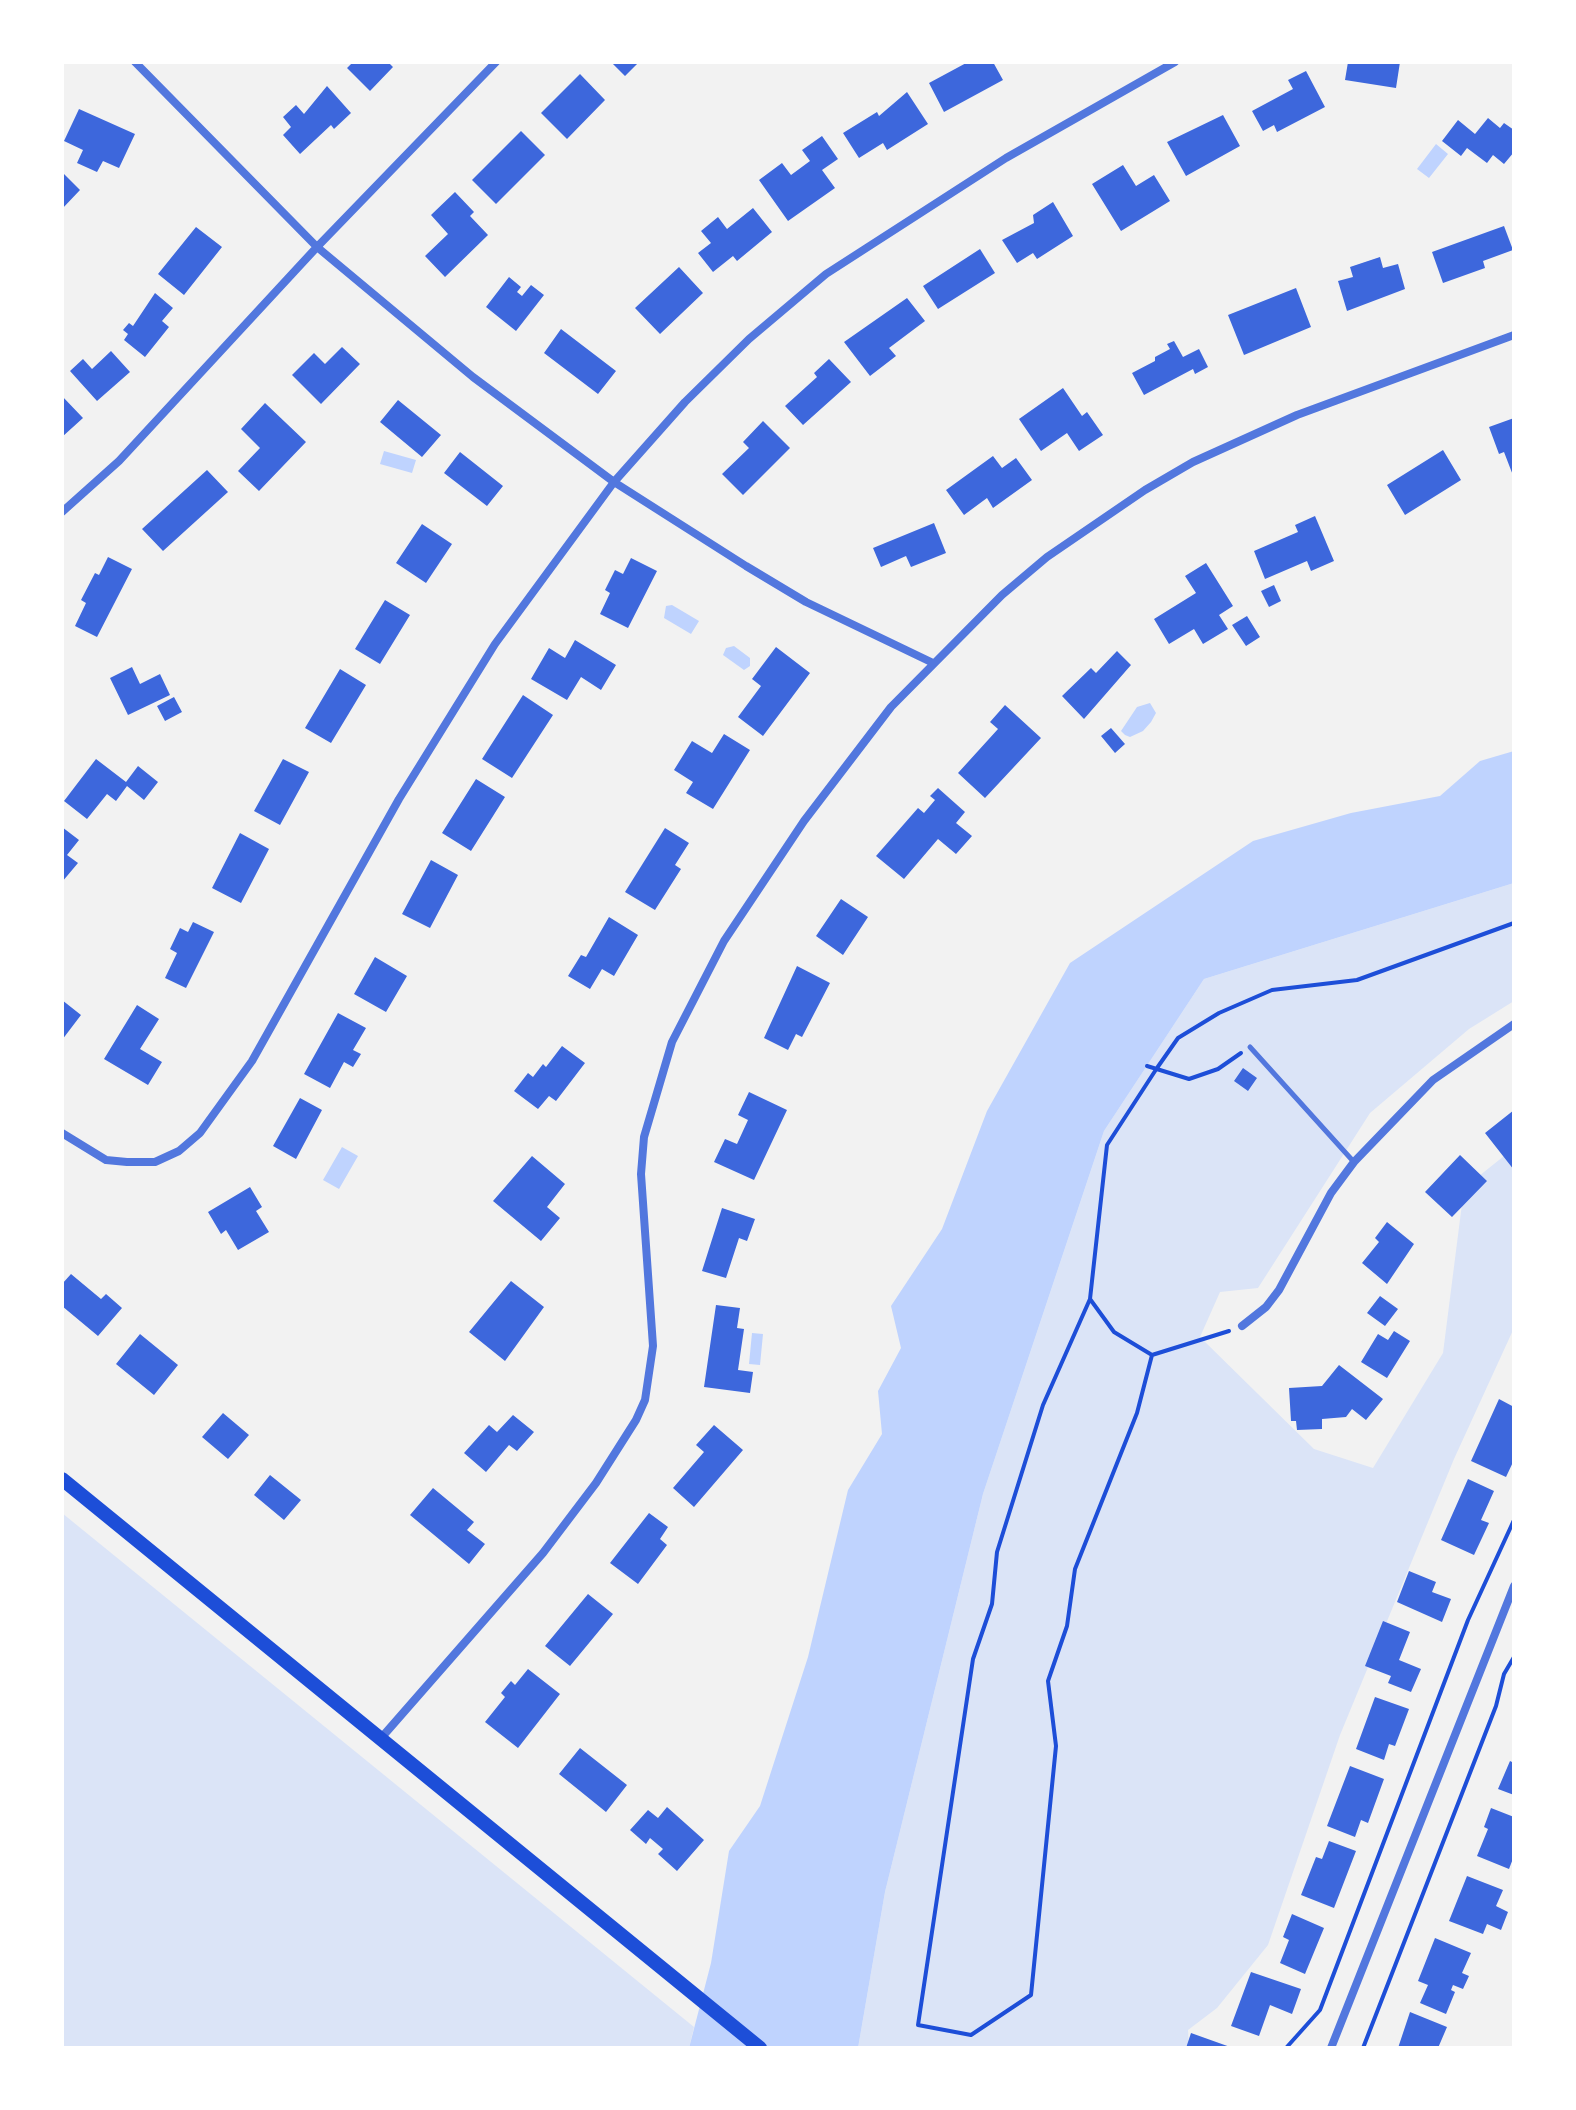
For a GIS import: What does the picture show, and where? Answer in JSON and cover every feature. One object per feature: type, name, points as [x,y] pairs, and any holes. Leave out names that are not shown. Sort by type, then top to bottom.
[{"type":"main road","points":[[62,1479],[760,2048]]},
{"type":"street","points":[[135,62],[317,247],[473,377],[614,482],[806,602],[931,662]]},
{"type":"street","points":[[62,512],[119,461],[317,247],[496,62]]},
{"type":"street","points":[[62,1133],[106,1160],[155,1162],[179,1151],[200,1133],[252,1061],[457,703],[563,546],[614,482],[696,391],[749,339],[826,274],[1006,158],[1175,62]]},
{"type":"street","points":[[382,1737],[543,1553],[596,1483],[636,1420],[645,1400],[653,1346],[641,1174],[644,1137],[672,1042],[724,941],[804,821],[891,707],[931,662],[1047,557],[1145,490],[1193,462],[1297,415],[1514,335]]},
{"type":"street","points":[[1242,1326],[1266,1307],[1279,1290],[1331,1193],[1354,1162],[1433,1080],[1514,1024]]},
{"type":"street","points":[[1331,2048],[1514,1586]]},
{"type":"lane","points":[[1250,1047],[1354,1162]]},
{"type":"path","points":[[1152,1355],[1137,1413],[1075,1569],[1067,1626],[1048,1681],[1056,1746],[1031,1995],[971,2035],[918,2025],[973,1659],[992,1604],[997,1552],[1043,1405],[1090,1299],[1107,1145],[1178,1038],[1219,1013],[1272,990],[1357,980],[1514,923]]},
{"type":"path","points":[[1147,1066],[1189,1079],[1218,1069],[1250,1047]]},
{"type":"path","points":[[1090,1299],[1114,1332],[1152,1355],[1242,1326]]},
{"type":"path","points":[[1286,2048],[1320,2010],[1468,1620],[1514,1520]]},
{"type":"path","points":[[1363,2048],[1496,1706],[1504,1674],[1514,1657]]},
{"type":"shaded area","points":[[1514,883],[1514,1001],[1469,1029],[1370,1113],[1258,1288],[1220,1292],[1200,1337],[1314,1449],[1373,1468],[1443,1353],[1464,1188],[1514,1148],[1514,1328],[1454,1459],[1340,1735],[1268,1945],[1217,2008],[1188,2030],[1189,2048],[858,2048],[885,1892],[983,1494],[1104,1131],[1204,979]]},
{"type":"shaded area","points":[[62,1513],[694,2027],[689,2048],[62,2048]]},
{"type":"water","points":[[1436,144],[1448,154],[1429,178],[1417,169]]},
{"type":"water","points":[[384,451],[416,460],[412,473],[380,464]]},
{"type":"water","points":[[672,605],[699,621],[691,634],[664,618],[666,606]]},
{"type":"water","points":[[734,646],[750,658],[750,666],[744,670],[723,655],[726,648]]},
{"type":"water","points":[[1150,703],[1156,713],[1151,722],[1143,731],[1130,737],[1125,735],[1121,731],[1137,707]]},
{"type":"water","points":[[1514,751],[1514,883],[1204,979],[1104,1131],[983,1494],[885,1892],[858,2048],[689,2048],[711,1963],[729,1851],[760,1806],[808,1657],[848,1490],[882,1434],[878,1391],[901,1348],[891,1306],[942,1229],[987,1111],[1070,963],[1253,841],[1351,813],[1440,796],[1480,761]]},
{"type":"water","points":[[342,1147],[358,1156],[339,1189],[323,1180]]},
{"type":"water","points":[[752,1333],[763,1334],[760,1365],[749,1364]]},
{"type":"building","points":[[353,62],[388,62],[393,67],[370,91],[347,68]]},
{"type":"building","points":[[611,62],[639,62],[625,76]]},
{"type":"building","points":[[968,62],[993,62],[1003,80],[944,112],[929,83]]},
{"type":"building","points":[[1348,62],[1400,62],[1396,88],[1345,80]]},
{"type":"building","points":[[1306,71],[1325,107],[1277,132],[1274,125],[1263,131],[1252,111],[1293,89],[1288,80]]},
{"type":"building","points":[[580,74],[605,100],[567,139],[541,113]]},
{"type":"building","points":[[327,86],[351,113],[334,129],[331,125],[300,154],[283,135],[291,127],[283,117],[296,105],[304,114]]},
{"type":"building","points":[[907,92],[928,124],[887,150],[883,143],[859,158],[843,133],[877,112],[879,116]]},
{"type":"building","points":[[79,109],[135,134],[119,168],[103,161],[97,172],[77,163],[83,150],[64,141]]},
{"type":"building","points":[[1223,115],[1240,146],[1186,176],[1167,142]]},
{"type":"building","points":[[1488,118],[1500,128],[1504,123],[1514,130],[1514,152],[1504,164],[1493,155],[1487,163],[1467,148],[1461,156],[1442,141],[1458,120],[1475,134]]},
{"type":"building","points":[[521,131],[545,155],[496,204],[472,180]]},
{"type":"building","points":[[822,136],[838,159],[822,170],[835,188],[788,221],[759,180],[782,163],[791,175],[810,161],[802,150]]},
{"type":"building","points":[[1123,165],[1136,186],[1154,175],[1170,201],[1121,231],[1092,184]]},
{"type":"building","points":[[62,172],[80,190],[62,209]]},
{"type":"building","points":[[455,192],[474,212],[470,216],[488,235],[445,277],[425,256],[448,234],[431,215]]},
{"type":"building","points":[[1053,202],[1073,236],[1037,259],[1033,253],[1017,263],[1002,240],[1034,223],[1033,215]]},
{"type":"building","points":[[753,208],[772,232],[737,261],[733,256],[713,272],[698,253],[711,243],[701,231],[718,217],[727,229]]},
{"type":"building","points":[[1504,226],[1513,250],[1483,261],[1485,268],[1443,283],[1432,252]]},
{"type":"building","points":[[196,227],[222,247],[184,295],[158,274]]},
{"type":"building","points":[[980,249],[995,273],[938,309],[923,286]]},
{"type":"building","points":[[1380,257],[1383,268],[1398,264],[1405,289],[1347,311],[1338,281],[1353,277],[1350,267]]},
{"type":"building","points":[[679,267],[703,293],[660,334],[635,308]]},
{"type":"building","points":[[509,277],[521,287],[517,292],[522,296],[531,285],[544,295],[516,331],[486,307]]},
{"type":"building","points":[[1296,288],[1311,327],[1244,355],[1228,315]]},
{"type":"building","points":[[155,293],[173,308],[162,321],[169,327],[145,357],[124,340],[128,334],[123,330],[129,323],[133,326]]},
{"type":"building","points":[[907,298],[925,321],[889,348],[896,356],[870,376],[844,342]]},
{"type":"building","points":[[561,329],[616,371],[598,394],[544,353]]},
{"type":"building","points":[[1174,341],[1183,357],[1199,349],[1208,367],[1195,374],[1193,369],[1144,395],[1132,373],[1155,361],[1155,357],[1170,349],[1167,344]]},
{"type":"building","points":[[342,347],[360,364],[321,404],[292,375],[314,353],[325,364]]},
{"type":"building","points":[[111,351],[130,372],[97,401],[70,371],[83,359],[92,369]]},
{"type":"building","points":[[829,359],[851,382],[803,425],[785,406],[817,377],[814,373]]},
{"type":"building","points":[[1063,388],[1082,416],[1087,412],[1103,435],[1079,451],[1067,433],[1041,451],[1019,419]]},
{"type":"building","points":[[62,396],[83,418],[62,437]]},
{"type":"building","points":[[398,400],[441,435],[422,457],[380,422]]},
{"type":"building","points":[[265,403],[306,442],[259,491],[238,471],[260,448],[241,429]]},
{"type":"building","points":[[1514,418],[1514,478],[1504,452],[1499,454],[1489,427]]},
{"type":"building","points":[[763,421],[790,448],[743,495],[722,474],[749,448],[743,442]]},
{"type":"building","points":[[1443,450],[1461,480],[1405,515],[1387,485]]},
{"type":"building","points":[[460,452],[503,486],[487,506],[444,473]]},
{"type":"building","points":[[993,456],[1002,468],[1016,458],[1032,480],[993,508],[987,498],[964,515],[946,490]]},
{"type":"building","points":[[207,470],[228,492],[163,551],[142,529]]},
{"type":"building","points":[[1315,516],[1334,561],[1311,571],[1307,561],[1265,579],[1254,551],[1298,532],[1295,525]]},
{"type":"building","points":[[934,523],[946,553],[911,567],[906,556],[881,567],[873,548]]},
{"type":"building","points":[[422,524],[452,544],[426,583],[396,563]]},
{"type":"building","points":[[108,557],[132,569],[97,637],[75,626],[86,603],[81,600],[95,573],[99,575]]},
{"type":"building","points":[[631,558],[657,571],[628,628],[600,614],[610,593],[605,590],[615,570],[623,574]]},
{"type":"building","points":[[1206,563],[1233,606],[1219,615],[1228,629],[1203,644],[1194,629],[1169,644],[1154,619],[1196,593],[1185,576]]},
{"type":"building","points":[[1274,585],[1281,601],[1269,607],[1261,591]]},
{"type":"building","points":[[385,600],[410,615],[380,664],[355,649]]},
{"type":"building","points":[[1247,616],[1260,637],[1246,646],[1232,625]]},
{"type":"building","points":[[575,640],[616,665],[601,690],[581,677],[567,700],[531,679],[549,648],[565,658]]},
{"type":"building","points":[[776,647],[810,673],[763,736],[738,717],[761,686],[752,679]]},
{"type":"building","points":[[1117,651],[1131,665],[1084,719],[1062,696],[1091,668],[1096,673]]},
{"type":"building","points":[[132,667],[140,684],[160,674],[170,695],[128,715],[110,678]]},
{"type":"building","points":[[340,669],[366,685],[331,743],[305,728]]},
{"type":"building","points":[[523,695],[553,715],[512,778],[482,759]]},
{"type":"building","points":[[174,697],[182,712],[165,721],[157,706]]},
{"type":"building","points":[[1005,705],[1041,738],[985,798],[958,773],[998,729],[990,722]]},
{"type":"building","points":[[1111,728],[1125,744],[1115,753],[1101,736]]},
{"type":"building","points":[[724,734],[750,750],[713,809],[686,793],[693,782],[674,770],[692,741],[712,753]]},
{"type":"building","points":[[96,759],[126,782],[138,766],[158,782],[144,800],[127,786],[116,801],[107,794],[87,819],[64,801]]},
{"type":"building","points":[[283,759],[309,772],[280,825],[254,811]]},
{"type":"building","points":[[476,779],[505,797],[471,851],[442,833]]},
{"type":"building","points":[[938,788],[965,812],[956,823],[972,836],[956,854],[938,839],[904,879],[876,856],[918,808],[924,813],[935,800],[930,796]]},
{"type":"building","points":[[62,827],[79,840],[67,855],[78,863],[62,882]]},
{"type":"building","points":[[665,828],[689,843],[675,865],[681,869],[655,910],[625,892]]},
{"type":"building","points":[[240,833],[269,849],[241,903],[212,888]]},
{"type":"building","points":[[431,860],[458,875],[430,928],[402,914]]},
{"type":"building","points":[[841,899],[868,917],[843,955],[816,936]]},
{"type":"building","points":[[609,917],[638,935],[614,976],[602,969],[590,989],[568,976],[581,955],[586,957]]},
{"type":"building","points":[[193,922],[214,932],[186,988],[165,978],[177,953],[170,949],[180,928],[188,932]]},
{"type":"building","points":[[375,957],[407,976],[386,1012],[354,994]]},
{"type":"building","points":[[797,966],[830,983],[802,1037],[796,1034],[788,1050],[764,1038]]},
{"type":"building","points":[[62,1000],[81,1015],[62,1040]]},
{"type":"building","points":[[137,1005],[159,1019],[140,1049],[162,1062],[148,1085],[104,1059]]},
{"type":"building","points":[[338,1013],[366,1028],[353,1050],[361,1054],[353,1067],[344,1062],[330,1088],[304,1074]]},
{"type":"building","points":[[562,1046],[585,1063],[556,1101],[549,1096],[538,1109],[514,1091],[528,1073],[533,1077],[543,1064],[546,1067]]},
{"type":"building","points":[[1243,1068],[1257,1078],[1248,1091],[1234,1081]]},
{"type":"building","points":[[749,1092],[787,1110],[754,1180],[714,1162],[725,1139],[737,1144],[748,1120],[738,1115]]},
{"type":"building","points":[[300,1098],[322,1110],[296,1159],[273,1146]]},
{"type":"building","points":[[1514,1110],[1514,1170],[1485,1133]]},
{"type":"building","points":[[1460,1155],[1487,1181],[1452,1217],[1425,1192]]},
{"type":"building","points":[[532,1156],[565,1184],[547,1207],[560,1218],[541,1241],[493,1201]]},
{"type":"building","points":[[250,1187],[262,1207],[256,1211],[269,1232],[238,1250],[226,1230],[221,1234],[208,1212]]},
{"type":"building","points":[[722,1208],[755,1219],[747,1241],[739,1238],[726,1278],[702,1271]]},
{"type":"building","points":[[1387,1222],[1414,1244],[1387,1284],[1362,1263],[1379,1242],[1375,1238]]},
{"type":"building","points":[[71,1274],[101,1299],[106,1294],[122,1308],[98,1336],[62,1306],[62,1284]]},
{"type":"building","points":[[511,1281],[544,1307],[505,1361],[469,1332]]},
{"type":"building","points":[[1380,1296],[1398,1309],[1385,1326],[1367,1313]]},
{"type":"building","points":[[716,1305],[740,1308],[737,1328],[744,1329],[738,1370],[753,1372],[750,1393],[704,1387]]},
{"type":"building","points":[[1394,1331],[1410,1341],[1387,1378],[1361,1362],[1378,1334],[1388,1340]]},
{"type":"building","points":[[140,1334],[178,1365],[154,1395],[116,1364]]},
{"type":"building","points":[[1339,1365],[1383,1399],[1366,1420],[1352,1409],[1346,1417],[1322,1419],[1322,1429],[1297,1430],[1296,1421],[1291,1421],[1289,1388],[1322,1386]]},
{"type":"building","points":[[1499,1399],[1514,1407],[1514,1460],[1506,1477],[1471,1461]]},
{"type":"building","points":[[223,1413],[249,1435],[228,1459],[202,1437]]},
{"type":"building","points":[[513,1415],[534,1432],[517,1451],[509,1445],[486,1472],[464,1453],[489,1425],[497,1432]]},
{"type":"building","points":[[714,1425],[743,1450],[694,1507],[673,1488],[704,1452],[696,1445]]},
{"type":"building","points":[[270,1475],[301,1500],[284,1520],[254,1495]]},
{"type":"building","points":[[1468,1479],[1494,1491],[1481,1520],[1489,1523],[1474,1555],[1441,1540]]},
{"type":"building","points":[[433,1488],[474,1522],[467,1530],[485,1544],[469,1564],[410,1515]]},
{"type":"building","points":[[649,1513],[668,1527],[660,1539],[667,1545],[638,1584],[610,1563]]},
{"type":"building","points":[[1409,1571],[1436,1582],[1432,1592],[1451,1599],[1442,1622],[1397,1602]]},
{"type":"building","points":[[588,1594],[613,1614],[570,1666],[545,1646]]},
{"type":"building","points":[[1383,1621],[1410,1632],[1399,1660],[1421,1669],[1411,1692],[1388,1683],[1391,1676],[1365,1666]]},
{"type":"building","points":[[528,1669],[560,1694],[518,1748],[485,1722],[505,1697],[501,1693],[511,1681],[515,1685]]},
{"type":"building","points":[[1375,1697],[1409,1709],[1395,1746],[1389,1744],[1384,1760],[1356,1749]]},
{"type":"building","points":[[580,1748],[627,1785],[606,1812],[559,1774]]},
{"type":"building","points":[[1510,1761],[1514,1763],[1514,1795],[1498,1789]]},
{"type":"building","points":[[1350,1766],[1384,1779],[1368,1823],[1361,1820],[1355,1837],[1327,1826]]},
{"type":"building","points":[[667,1807],[704,1840],[677,1871],[658,1854],[663,1849],[650,1838],[646,1844],[630,1830],[648,1810],[658,1818]]},
{"type":"building","points":[[1491,1808],[1514,1817],[1514,1856],[1509,1869],[1477,1856],[1488,1829],[1484,1827]]},
{"type":"building","points":[[1329,1841],[1356,1851],[1334,1908],[1301,1895],[1316,1857],[1322,1859]]},
{"type":"building","points":[[1467,1876],[1503,1890],[1496,1906],[1508,1912],[1501,1930],[1487,1924],[1483,1934],[1449,1921]]},
{"type":"building","points":[[1292,1914],[1324,1928],[1305,1974],[1280,1963],[1289,1940],[1283,1937]]},
{"type":"building","points":[[1435,1938],[1471,1953],[1462,1973],[1469,1976],[1463,1989],[1453,1985],[1451,1990],[1455,1992],[1446,2014],[1420,2003],[1428,1985],[1418,1981]]},
{"type":"building","points":[[1251,1972],[1301,1989],[1292,2014],[1270,2005],[1259,2036],[1231,2026]]},
{"type":"building","points":[[1410,2012],[1447,2027],[1438,2048],[1398,2048]]},
{"type":"building","points":[[1191,2033],[1233,2048],[1186,2048]]}]
